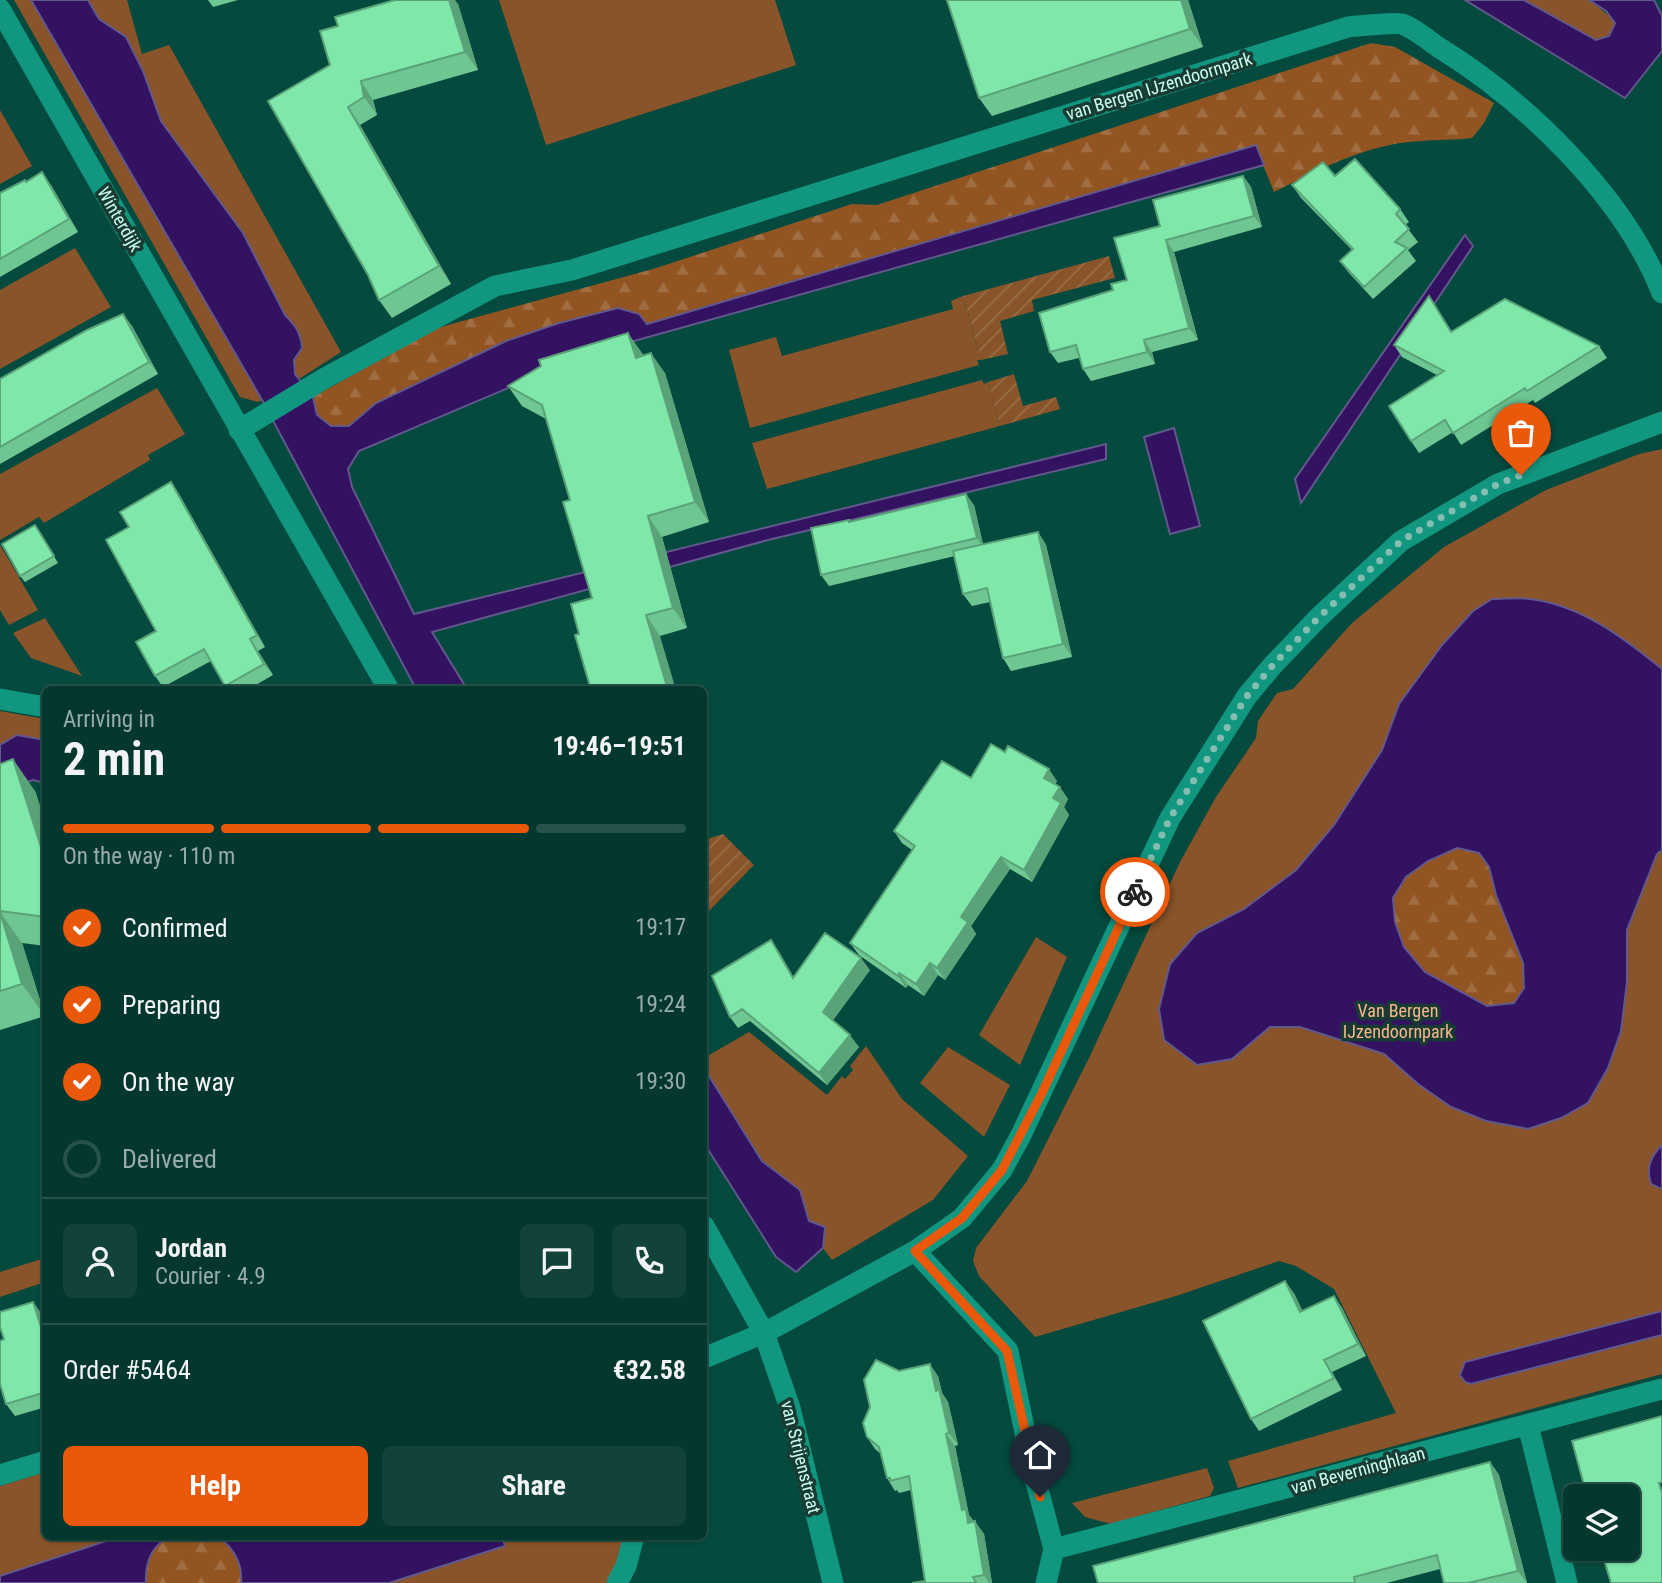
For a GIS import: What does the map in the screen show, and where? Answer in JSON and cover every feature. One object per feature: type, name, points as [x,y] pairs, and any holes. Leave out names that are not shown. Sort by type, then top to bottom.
[{"type":"street","name":"Winterdijk","points":[[0,9],[387,686]]},
{"type":"street","name":"van Bergen IJzendoornpark","points":[[239,430],[325,378],[495,286],[572,271],[1348,27],[1402,24],[1456,58],[1518,107],[1589,174],[1627,227],[1662,293]]},
{"type":"street","points":[[707,1357],[764,1333],[915,1251],[962,1218],[1002,1170],[1042,1093],[1170,818],[1247,696],[1319,617],[1401,541],[1498,484],[1662,422]]},
{"type":"street","points":[[0,699],[42,706]]},
{"type":"street","points":[[707,1231],[764,1333]]},
{"type":"street","points":[[915,1251],[1007,1351],[1033,1471],[1054,1549],[1046,1583]]},
{"type":"street","name":"van Strijenstraat","points":[[764,1333],[790,1408],[833,1583]]},
{"type":"street","name":"van Beverninghlaan","points":[[1054,1549],[1662,1389]]},
{"type":"street","points":[[1528,1425],[1567,1583]]},
{"type":"street","points":[[0,1475],[42,1462]]},
{"type":"street","points":[[618,1583],[633,1540]]},
{"type":"green space","points":[[14,0],[31,0],[262,400],[258,402],[240,397]]},
{"type":"green space","points":[[88,0],[127,0],[142,54],[169,45],[341,352],[299,379],[294,371],[295,359],[302,348],[297,330],[285,315],[243,233],[161,121],[143,71],[126,38],[99,19]]},
{"type":"green space","points":[[499,0],[775,0],[796,65],[546,145]]},
{"type":"green space","points":[[1524,0],[1589,0],[1613,19],[1614,27],[1607,36],[1596,40]]},
{"type":"green space","points":[[1371,43],[1395,47],[1494,103],[1484,123],[1472,138],[1385,146],[1356,154],[1274,192],[1255,145],[647,324],[639,314],[618,308],[559,323],[505,341],[376,403],[349,426],[331,426],[317,415],[313,397],[437,328],[653,269],[852,204],[877,205]]},
{"type":"green space","points":[[0,110],[32,166],[0,184]]},
{"type":"green space","points":[[75,248],[111,307],[0,369],[0,290]]},
{"type":"green space","points":[[1109,256],[1115,278],[1032,300],[1034,311],[1000,321],[1008,354],[981,360],[963,296]]},
{"type":"green space","points":[[963,296],[981,360],[977,360],[979,365],[750,428],[729,350],[776,337],[782,356],[953,309],[951,301]]},
{"type":"green space","points":[[1014,374],[1023,406],[1056,397],[1060,409],[1000,426],[988,382]]},
{"type":"green space","points":[[982,380],[984,384],[988,382],[1000,426],[767,489],[752,443]]},
{"type":"green space","points":[[157,388],[185,434],[148,455],[150,460],[44,523],[39,517],[0,540],[0,474]]},
{"type":"green space","name":"Van Bergen IJzendoornpark","points":[[1662,449],[1662,1374],[1238,1488],[1228,1461],[1396,1413],[1334,1289],[1296,1266],[1279,1261],[1176,1296],[1035,1337],[979,1276],[973,1261],[976,1248],[1027,1181],[1089,1058],[1180,862],[1216,797],[1256,738],[1258,721],[1277,693],[1293,689],[1352,623],[1444,547],[1546,490],[1639,454]]},
{"type":"green space","points":[[0,545],[38,610],[9,625],[0,610]]},
{"type":"green space","points":[[45,618],[82,676],[31,658],[13,633]]},
{"type":"green space","points":[[0,711],[42,718],[42,739],[17,735],[0,745]]},
{"type":"green space","points":[[723,834],[754,865],[707,913],[707,839]]},
{"type":"green space","points":[[1457,848],[1479,853],[1489,867],[1496,895],[1523,963],[1524,988],[1514,1003],[1487,1006],[1425,972],[1404,948],[1395,922],[1393,899],[1406,877],[1428,861]]},
{"type":"green space","points":[[1036,937],[1067,957],[1020,1065],[979,1035]]},
{"type":"green space","points":[[749,1032],[827,1095],[842,1076],[845,1079],[853,1070],[850,1066],[866,1046],[902,1099],[968,1156],[933,1200],[832,1260],[823,1248],[825,1227],[809,1221],[800,1190],[763,1161],[707,1073],[707,1056]]},
{"type":"green space","points":[[948,1047],[1010,1085],[984,1137],[920,1083]]},
{"type":"green space","points":[[42,1259],[42,1283],[0,1297],[0,1272]]},
{"type":"green space","points":[[1207,1468],[1214,1488],[1210,1496],[1111,1524],[1085,1517],[1072,1503]]},
{"type":"green space","points":[[42,1473],[42,1540],[623,1540],[614,1571],[606,1583],[0,1583],[0,1486]]},
{"type":"green space","points":[[164,1540],[222,1540],[236,1557],[241,1569],[241,1583],[146,1583],[150,1556]]},
{"type":"shaded area","points":[[31,0],[88,0],[99,19],[126,37],[143,71],[161,121],[243,233],[285,315],[297,330],[302,348],[294,360],[295,374],[313,397],[317,415],[331,426],[349,426],[376,403],[506,341],[559,323],[618,308],[639,314],[647,324],[1256,145],[1264,165],[591,353],[359,451],[348,469],[352,487],[414,614],[1106,444],[1106,459],[768,540],[432,632],[465,686],[414,686],[262,400]]},
{"type":"shaded area","points":[[1465,0],[1524,0],[1596,40],[1609,36],[1615,23],[1606,11],[1589,0],[1654,0],[1662,16],[1662,51],[1625,98]]},
{"type":"shaded area","points":[[1465,235],[1473,246],[1301,503],[1295,479]]},
{"type":"shaded area","points":[[1174,428],[1200,526],[1170,534],[1144,437]]},
{"type":"shaded area","points":[[1525,598],[1549,602],[1601,625],[1662,669],[1662,850],[1657,854],[1627,930],[1627,982],[1621,1031],[1608,1068],[1588,1103],[1561,1118],[1528,1129],[1486,1121],[1451,1107],[1418,1084],[1384,1054],[1300,1027],[1270,1027],[1232,1059],[1197,1065],[1164,1040],[1159,1009],[1170,964],[1197,933],[1244,909],[1296,870],[1334,825],[1382,750],[1399,704],[1442,645],[1473,611],[1492,599]],"holes":[[[1457,848],[1479,853],[1489,867],[1496,895],[1523,963],[1524,988],[1514,1003],[1487,1006],[1425,972],[1404,947],[1395,922],[1393,898],[1406,877],[1428,861]]]},
{"type":"shaded area","points":[[17,735],[42,739],[42,782],[33,780],[0,791],[0,745]]},
{"type":"shaded area","points":[[707,1073],[762,1161],[800,1190],[809,1221],[825,1227],[823,1248],[796,1272],[776,1257],[707,1148]]},
{"type":"shaded area","points":[[1662,1145],[1662,1189],[1651,1184],[1649,1168],[1652,1158]]},
{"type":"shaded area","points":[[1662,1311],[1662,1335],[1471,1384],[1465,1382],[1460,1375],[1465,1362]]},
{"type":"shaded area","points":[[109,1540],[164,1540],[150,1556],[146,1583],[0,1583],[0,1576]]},
{"type":"shaded area","points":[[222,1540],[503,1540],[505,1546],[389,1583],[241,1583],[241,1569],[229,1546]]},
{"type":"building","points":[[395,0],[449,0],[465,52],[361,81],[364,97],[348,107],[439,266],[379,300],[368,275],[268,101],[330,65],[320,31],[338,26],[335,17]]},
{"type":"building","points":[[947,0],[1181,0],[1190,29],[979,98]]},
{"type":"building","points":[[1355,159],[1400,209],[1396,214],[1409,229],[1395,242],[1407,248],[1364,287],[1340,261],[1353,249],[1292,185],[1323,162],[1335,176]]},
{"type":"building","points":[[42,172],[69,219],[0,259],[0,193]]},
{"type":"building","points":[[1243,176],[1254,216],[1166,240],[1189,328],[1144,340],[1147,352],[1083,369],[1076,345],[1050,352],[1039,313],[1113,290],[1111,284],[1127,280],[1114,238],[1160,226],[1153,200]]},
{"type":"building","points":[[1429,296],[1451,332],[1505,299],[1599,346],[1453,433],[1445,420],[1411,441],[1389,406],[1444,371],[1394,345]]},
{"type":"building","points":[[123,314],[149,362],[0,447],[0,379],[87,330]]},
{"type":"building","points":[[628,333],[636,358],[651,353],[695,502],[648,516],[673,608],[646,615],[667,686],[590,686],[575,635],[579,634],[571,604],[592,598],[563,502],[570,500],[542,405],[508,386],[541,366],[539,360]]},
{"type":"building","points":[[171,482],[257,635],[250,639],[264,664],[225,686],[204,649],[155,676],[136,642],[156,631],[106,540],[129,527],[120,512]]},
{"type":"building","points":[[966,494],[977,538],[821,575],[811,528],[849,522]]},
{"type":"building","points":[[35,525],[54,556],[20,576],[2,544]]},
{"type":"building","points":[[1038,532],[1063,644],[1003,658],[987,588],[963,594],[953,551]]},
{"type":"building","points":[[991,744],[1005,752],[1008,746],[1049,769],[1044,778],[1060,787],[1053,798],[1061,803],[1024,870],[1001,857],[961,917],[968,922],[937,968],[930,963],[916,984],[899,973],[898,976],[850,943],[915,846],[894,831],[942,761],[971,778]]},
{"type":"building","points":[[13,759],[42,850],[42,916],[0,911],[0,764]]},
{"type":"building","points":[[0,912],[22,984],[0,991]]},
{"type":"building","points":[[825,933],[861,958],[823,1012],[850,1035],[819,1073],[742,1009],[730,1017],[712,976],[771,940],[793,978]]},
{"type":"building","points":[[1285,1281],[1300,1312],[1334,1296],[1358,1344],[1324,1360],[1334,1378],[1251,1419],[1203,1321]]},
{"type":"building","points":[[33,1302],[42,1327],[42,1393],[6,1404],[0,1384],[0,1341],[4,1339],[0,1327],[0,1312]]},
{"type":"building","points":[[876,1360],[899,1371],[930,1364],[949,1433],[946,1434],[962,1510],[966,1509],[968,1523],[975,1521],[984,1575],[973,1577],[976,1583],[912,1583],[925,1581],[909,1476],[890,1481],[890,1478],[887,1478],[879,1447],[867,1437],[863,1423],[870,1407],[864,1380]]},
{"type":"building","points":[[1662,1416],[1662,1482],[1659,1483],[1662,1493],[1662,1583],[1611,1583],[1605,1561],[1640,1561],[1640,1484],[1584,1484],[1572,1441]]},
{"type":"building","points":[[1490,1462],[1518,1571],[1468,1583],[1444,1583],[1437,1555],[1354,1577],[1355,1583],[1098,1583],[1093,1566]]},
{"type":"way so far","points":[[1135,892],[1170,818],[1247,696],[1273,665],[1319,617],[1401,541],[1498,484],[1521,475]]},
{"type":"route","points":[[1040,1497],[1007,1351],[915,1251],[962,1218],[1002,1170],[1042,1093],[1135,892]]}]
